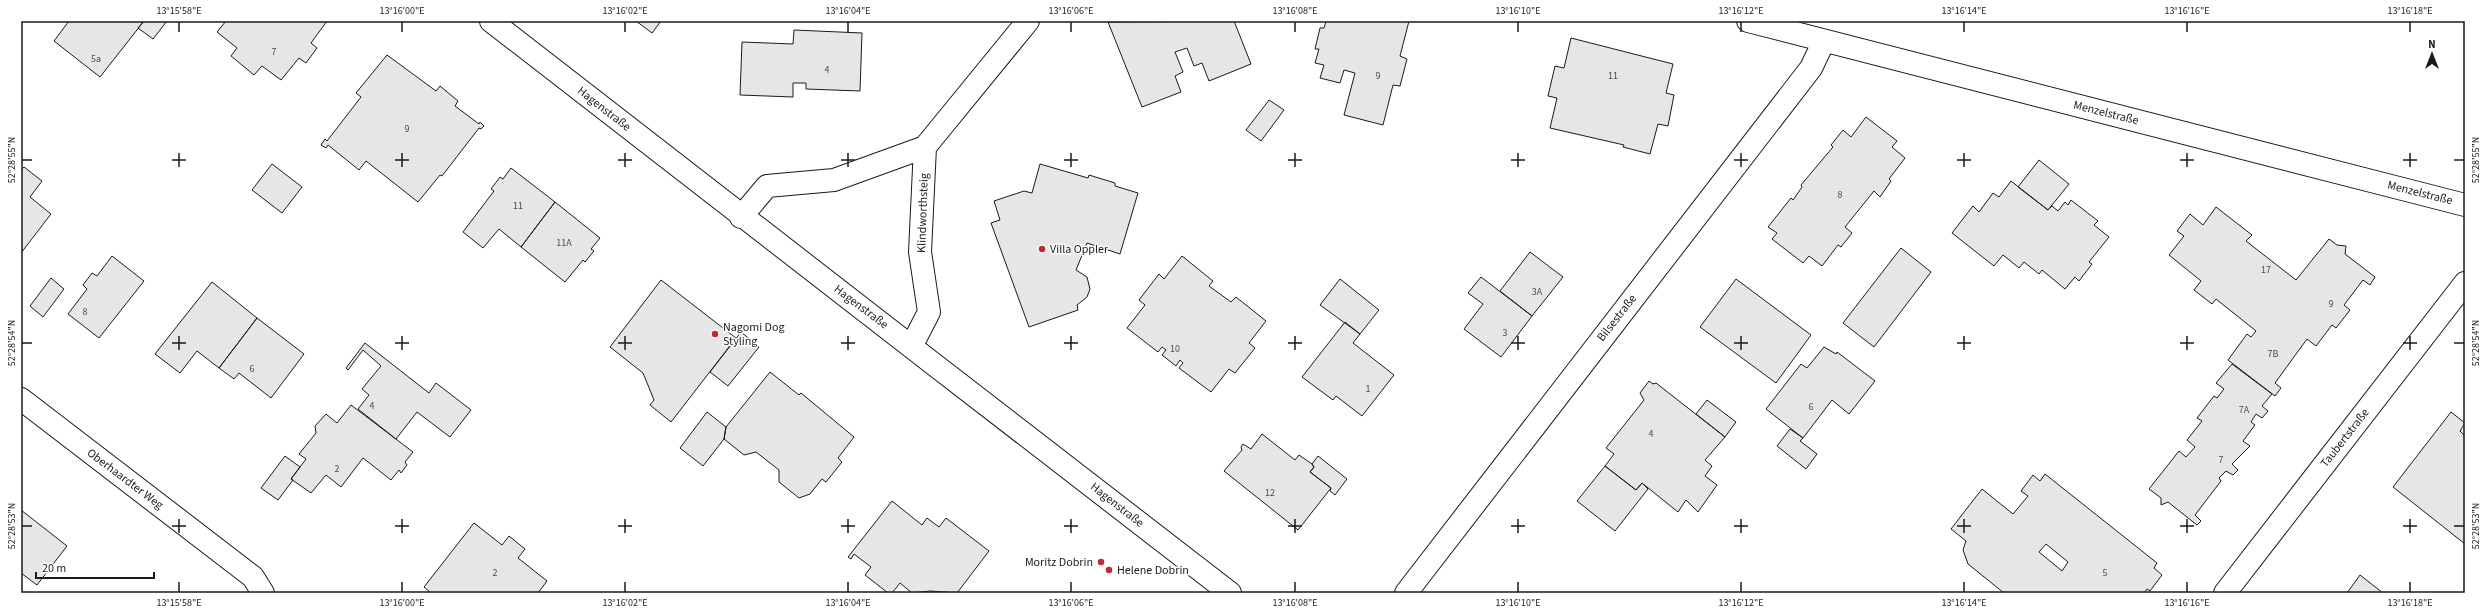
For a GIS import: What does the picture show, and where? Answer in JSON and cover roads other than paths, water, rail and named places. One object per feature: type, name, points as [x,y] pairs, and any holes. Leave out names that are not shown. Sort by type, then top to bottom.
[{"type":"street","name":"Hagenstraße","points":[[491,21],[741,217],[912,345],[1230,593]]},
{"type":"street","points":[[741,217],[767,186],[834,180],[925,147],[1028,21]]},
{"type":"street","name":"Menzelstraße","points":[[1748,21],[2465,205]]},
{"type":"street","name":"Bilsestraße","points":[[1406,593],[1811,68],[1824,41]]},
{"type":"street","name":"Klindworthsteig","points":[[912,345],[929,312],[920,252],[925,147]]},
{"type":"street","name":"Taubertstraße","points":[[2225,593],[2465,283]]},
{"type":"street","name":"Oberhaardter Weg","points":[[21,399],[253,577],[263,593]]},
{"type":"place","name":"Villa Oppler","points":[[1042,249]]},
{"type":"place","name":"Nagomi Dog Styling","points":[[715,334]]},
{"type":"place","name":"Moritz Dobrin","points":[[1101,562]]},
{"type":"place","name":"Helene Dobrin","points":[[1109,570]]}]
